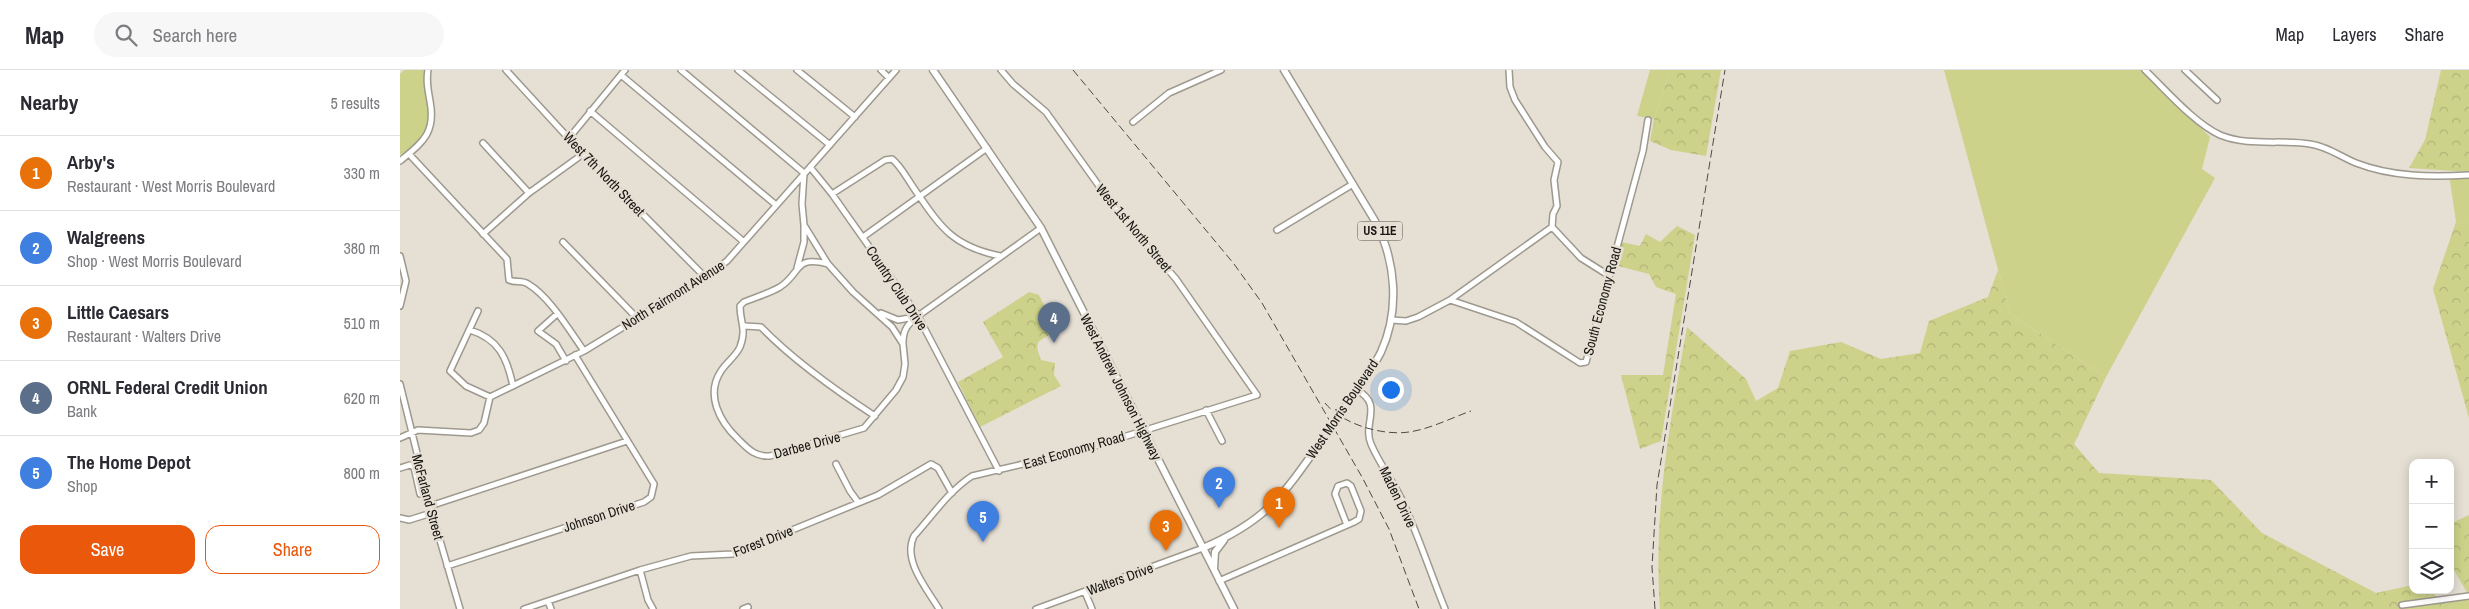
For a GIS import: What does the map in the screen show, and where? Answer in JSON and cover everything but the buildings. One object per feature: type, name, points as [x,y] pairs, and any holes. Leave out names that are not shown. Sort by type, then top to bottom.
[{"type":"main road","name":"West Andrew Johnson Highway","points":[[933,70],[1041,228],[1234,609]]},
{"type":"main road","name":"West Morris Boulevard","points":[[1203,548],[1226,538],[1265,513],[1287,490],[1357,390],[1381,352],[1391,320],[1393,284],[1389,255],[1380,232],[1284,70]]},
{"type":"main road","points":[[1214,571],[1216,552],[1226,538]]},
{"type":"street","points":[[400,162],[421,144],[429,132],[433,116],[426,79],[428,70]]},
{"type":"street","name":"West 7th North Street","points":[[506,70],[583,154],[705,277]]},
{"type":"street","points":[[569,138],[625,70]]},
{"type":"street","points":[[681,70],[804,173]]},
{"type":"street","points":[[738,70],[830,145]]},
{"type":"street","points":[[797,70],[855,117]]},
{"type":"street","points":[[881,70],[889,78]]},
{"type":"street","name":"North Fairmont Avenue","points":[[490,397],[584,351],[636,317],[705,277],[727,261],[896,70]]},
{"type":"street","name":"West 1st North Street","points":[[1001,70],[1013,84],[1046,112],[1113,205],[1176,279],[1258,395]]},
{"type":"street","points":[[1133,122],[1169,93],[1220,70]]},
{"type":"street","points":[[1509,70],[1510,87],[1515,100],[1545,147],[1558,162],[1554,180],[1557,206],[1553,214],[1552,227],[1581,258],[1608,275]]},
{"type":"street","points":[[2145,70],[2205,126],[2229,138],[2255,143],[2316,145],[2368,167],[2406,175],[2469,176]]},
{"type":"street","points":[[2185,70],[2217,100]]},
{"type":"street","points":[[621,75],[776,205]]},
{"type":"street","points":[[590,111],[744,242]]},
{"type":"street","name":"South Economy Road","points":[[1450,300],[1516,322],[1583,364],[1586,362],[1640,160],[1648,120]]},
{"type":"street","points":[[483,143],[529,194]]},
{"type":"street","points":[[862,237],[987,148]]},
{"type":"street","points":[[409,154],[507,259],[509,280],[527,283],[557,314],[584,351]]},
{"type":"street","points":[[483,234],[529,194],[583,154]]},
{"type":"street","points":[[832,194],[885,160],[892,159],[945,230],[962,245],[1000,256]]},
{"type":"street","name":"Country Club Drive","points":[[810,167],[832,194],[918,316],[999,471]]},
{"type":"street","name":"Darbee Drive","points":[[804,173],[802,204],[804,242],[797,268],[782,286],[744,302],[740,306],[740,316],[745,326],[740,348],[720,372],[715,387],[715,403],[719,416],[726,428],[752,453],[761,456],[770,456],[864,428],[896,390],[903,377],[906,353],[903,344],[878,312],[853,292],[828,264],[804,225]]},
{"type":"street","points":[[1277,230],[1353,184]]},
{"type":"street","points":[[1391,320],[1406,321],[1418,317],[1450,300],[1552,227]]},
{"type":"street","points":[[903,344],[903,334],[907,326],[918,316],[1041,228]]},
{"type":"street","points":[[563,242],[636,317]]},
{"type":"street","points":[[400,256],[406,281],[400,306]]},
{"type":"street","points":[[797,268],[805,262],[816,261],[828,264]]},
{"type":"street","points":[[400,438],[418,430],[471,433],[479,430],[484,423],[490,397],[466,386],[450,371],[478,311]]},
{"type":"street","points":[[878,312],[898,320],[907,320],[918,316]]},
{"type":"street","points":[[557,314],[538,331],[556,344],[566,361]]},
{"type":"street","points":[[745,326],[761,327],[775,342],[847,398],[875,416]]},
{"type":"street","points":[[470,330],[500,349],[509,367],[513,386]]},
{"type":"street","name":"Johnson Drive","points":[[447,566],[644,502],[651,497],[654,484],[575,356]]},
{"type":"street","name":"McFarland Street","points":[[400,384],[430,506],[460,609]]},
{"type":"street","name":"Maden Drive","points":[[1357,390],[1371,404],[1372,410],[1368,431],[1371,444],[1404,505],[1444,609]]},
{"type":"street","name":"East Economy Road","points":[[939,609],[915,566],[910,549],[914,536],[952,493],[972,476],[1080,451],[1258,395]]},
{"type":"street","points":[[1206,410],[1222,441]]},
{"type":"street","points":[[430,506],[627,441]]},
{"type":"street","points":[[836,464],[858,502]]},
{"type":"street","name":"Forest Drive","points":[[524,609],[640,570],[691,556],[733,554],[897,486],[931,464],[938,468],[952,493]]},
{"type":"street","points":[[400,468],[410,465],[414,467],[420,494]]},
{"type":"street","points":[[1219,581],[1347,525],[1359,519],[1362,512],[1351,486],[1347,483],[1338,486],[1335,494],[1347,525]]},
{"type":"street","points":[[400,518],[409,520],[425,515]]},
{"type":"street","name":"Walters Drive","points":[[1036,609],[1203,548]]},
{"type":"street","points":[[640,570],[648,600],[653,609]]},
{"type":"street","points":[[1085,592],[1092,609]]},
{"type":"street","points":[[2402,605],[2469,596]]},
{"type":"street","points":[[548,601],[551,609]]},
{"type":"green space","points":[[404,70],[425,70],[424,84],[430,117],[429,124],[422,137],[403,156],[400,154],[400,74]]},
{"type":"green space","points":[[1650,70],[1670,70],[1654,119],[1637,116]]},
{"type":"green space","points":[[1670,70],[1721,70],[1706,156],[1671,150],[1650,141],[1654,119]]},
{"type":"green space","points":[[1944,70],[2141,70],[2210,137],[2202,169],[2215,178],[2106,377],[2010,314]]},
{"type":"green space","points":[[2441,70],[2469,70],[2469,172],[2409,168],[2425,140]]},
{"type":"green space","points":[[2449,174],[2469,174],[2469,224],[2456,222]]},
{"type":"green space","points":[[2456,222],[2469,224],[2469,418],[2433,289]]},
{"type":"green space","points":[[1677,226],[1695,235],[1661,441],[1640,449],[1621,375],[1663,375],[1676,294],[1656,287],[1649,274],[1614,265],[1621,242],[1640,246],[1646,234],[1660,242]]},
{"type":"green space","points":[[1998,270],[2010,314],[2106,377],[2074,444],[2099,473],[2211,480],[2262,533],[2376,593],[2409,586],[2409,594],[2434,594],[2451,609],[1660,609],[1658,573],[1664,467],[1687,327],[1746,379],[1756,401],[1778,388],[1790,351],[1841,342],[1881,359],[1920,353],[1929,321],[1988,297]]},
{"type":"green space","points":[[1029,292],[1039,295],[1052,321],[1054,331],[1039,341],[1037,347],[1041,360],[1055,363],[1054,375],[1061,386],[980,427],[958,382],[1003,357],[983,322]]},
{"type":"green space","points":[[2469,515],[2469,596],[2454,570],[2454,522]]},
{"type":"green space","points":[[2469,596],[2469,609],[2451,609],[2439,599]]},
{"type":"railway","points":[[1073,70],[1234,264],[1262,303],[1362,477],[1389,529],[1419,609]]},
{"type":"railway","points":[[1655,609],[1652,567],[1657,485],[1725,70]]},
{"type":"railway","points":[[1325,403],[1341,417],[1363,427],[1398,433],[1425,428],[1471,411]]},
{"type":"place","name":"ORNL Federal Credit Union","points":[[1054,343]]},
{"type":"place","name":"Walgreens","points":[[1219,508]]},
{"type":"place","name":"Arby's","points":[[1279,528]]},
{"type":"place","name":"The Home Depot","points":[[983,542]]},
{"type":"place","name":"Little Caesars","points":[[1166,551]]}]
